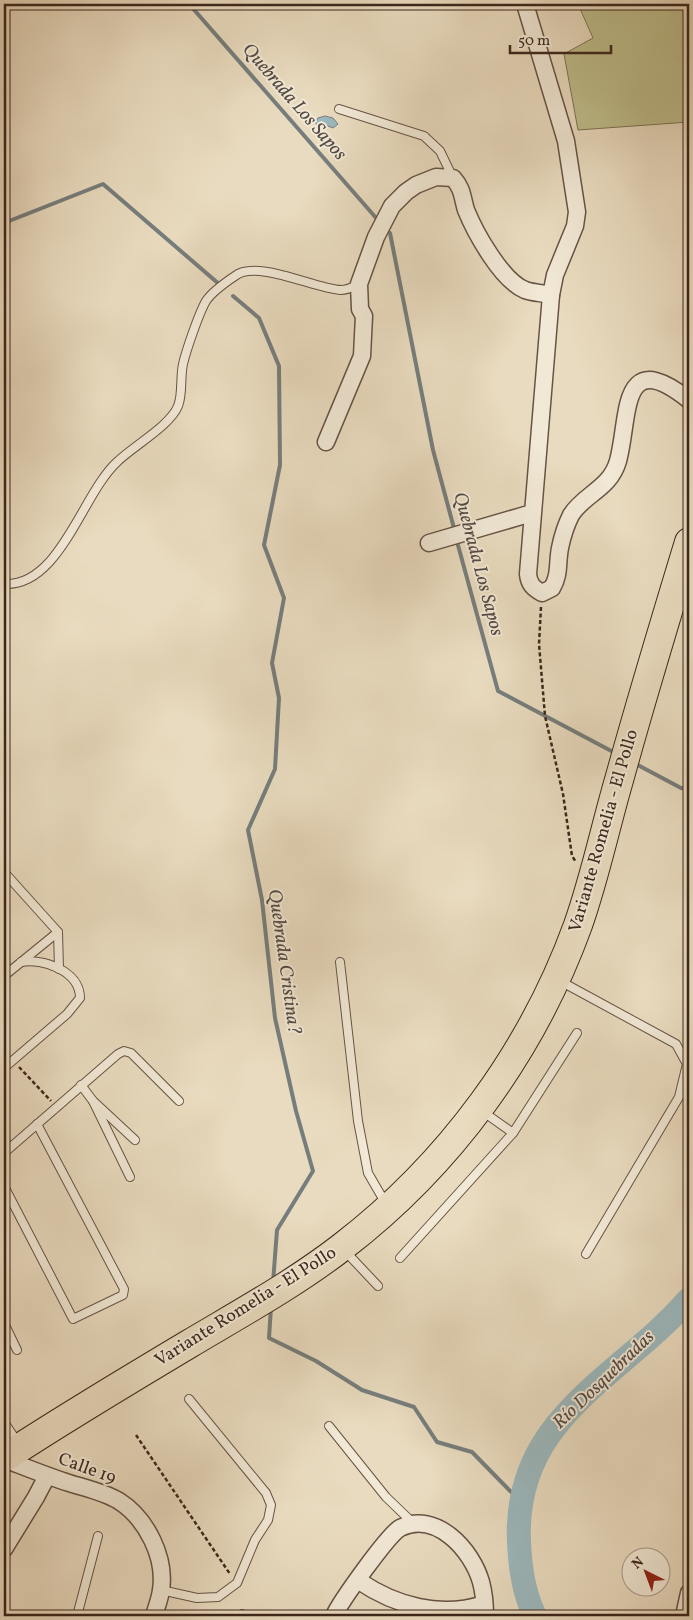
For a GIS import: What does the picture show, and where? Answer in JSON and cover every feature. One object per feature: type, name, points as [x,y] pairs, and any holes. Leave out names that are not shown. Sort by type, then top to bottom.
[{"type":"highway","name":"Variante Romelia - El Pollo","points":[[9,1455],[273,1294],[342,1247],[388,1208],[436,1160],[478,1108],[528,1032],[556,978],[578,926],[689,542]]},
{"type":"street","points":[[524,4],[566,141],[577,212],[575,226],[555,275],[551,295],[541,440],[532,513],[528,574],[529,582],[542,593],[552,588],[557,578],[560,548],[571,515],[605,485],[618,462],[629,398],[636,386],[646,381],[658,380],[689,400]]},
{"type":"street","points":[[326,442],[362,356],[364,316],[360,309],[359,284],[376,237],[392,206],[406,192],[426,180],[442,176],[453,178],[463,191],[473,228],[511,281],[524,289],[551,295]]},
{"type":"street","points":[[429,543],[532,513]]},
{"type":"street","name":"Calle 19","points":[[9,1455],[47,1476],[120,1502],[138,1519],[151,1537],[157,1554],[161,1590],[154,1616]]},
{"type":"street","points":[[4,1549],[47,1476]]},
{"type":"street","points":[[338,1615],[358,1581],[386,1541],[399,1529],[414,1524],[429,1524],[443,1531],[460,1545],[474,1564],[481,1582],[485,1610],[444,1612],[405,1604],[375,1592],[358,1581]]},
{"type":"street","points":[[684,1616],[689,1593]]},
{"type":"lane","points":[[339,109],[424,136],[440,151],[453,178]]},
{"type":"lane","points":[[4,584],[14,584],[37,573],[52,559],[62,548],[94,491],[116,462],[160,427],[178,406],[183,364],[207,300],[237,274],[258,271],[340,290],[359,284]]},
{"type":"lane","points":[[4,872],[58,932],[59,969]]},
{"type":"lane","points":[[4,976],[58,932]]},
{"type":"lane","points":[[4,1068],[67,1014],[80,998],[80,992],[76,984],[59,969],[40,961],[21,962]]},
{"type":"lane","points":[[340,962],[358,1121],[368,1173],[388,1208]]},
{"type":"lane","points":[[556,978],[676,1044],[686,1064],[679,1097],[586,1254]]},
{"type":"lane","points":[[400,1258],[512,1133],[577,1033]]},
{"type":"lane","points":[[4,1153],[81,1085],[124,1051],[131,1053],[179,1101]]},
{"type":"lane","points":[[81,1085],[93,1101],[135,1140]]},
{"type":"lane","points":[[93,1101],[130,1177]]},
{"type":"lane","points":[[478,1108],[512,1133]]},
{"type":"lane","points":[[4,1186],[72,1319],[122,1295],[124,1289],[37,1124]]},
{"type":"lane","points":[[342,1247],[378,1286]]},
{"type":"lane","points":[[4,1323],[17,1350]]},
{"type":"lane","points":[[161,1590],[196,1598],[218,1597],[237,1583],[255,1540],[268,1520],[271,1504],[266,1493],[190,1399]]},
{"type":"lane","points":[[4,1422],[9,1455]]},
{"type":"lane","points":[[329,1426],[386,1496],[414,1524]]},
{"type":"lane","points":[[689,1492],[689,1499]]},
{"type":"lane","points":[[77,1616],[98,1536]]},
{"type":"path","points":[[542,593],[539,644],[545,716],[563,794],[572,856],[577,863],[595,872]]},
{"type":"path","points":[[12,1061],[57,1106]]},
{"type":"path","points":[[136,1435],[237,1583]]},
{"type":"shaded area","points":[[578,4],[689,4],[689,122],[578,130],[564,54],[593,38]]},
{"type":"water","points":[[325,116],[333,118],[338,124],[333,128],[325,125],[318,126],[315,122],[318,118]]},
{"type":"waterway","name":"Quebrada Los Sapos","points":[[189,4],[377,219]]},
{"type":"waterway","name":"Quebrada Cristina?","points":[[4,223],[103,184],[219,284]]},
{"type":"waterway","name":"Quebrada Los Sapos","points":[[390,233],[433,450],[455,532]]},
{"type":"waterway","name":"Quebrada Cristina?","points":[[233,296],[259,318],[279,366],[280,465],[264,545],[284,598],[272,663],[279,698],[275,769],[248,830],[262,900],[275,1018],[296,1111],[313,1171],[277,1230],[273,1283]]},
{"type":"waterway","name":"Quebrada Los Sapos","points":[[456,538],[498,691],[617,754]]},
{"type":"waterway","name":"Quebrada Los Sapos","points":[[634,763],[681,788],[689,789]]},
{"type":"waterway","name":"Río Dosquebradas","points":[[535,1616],[523,1580],[519,1542],[522,1499],[533,1463],[552,1431],[576,1404],[689,1299]]},
{"type":"waterway","name":"Quebrada Cristina?","points":[[271,1307],[269,1338],[316,1361],[362,1390],[414,1407],[437,1442],[472,1452],[521,1502]]}]
